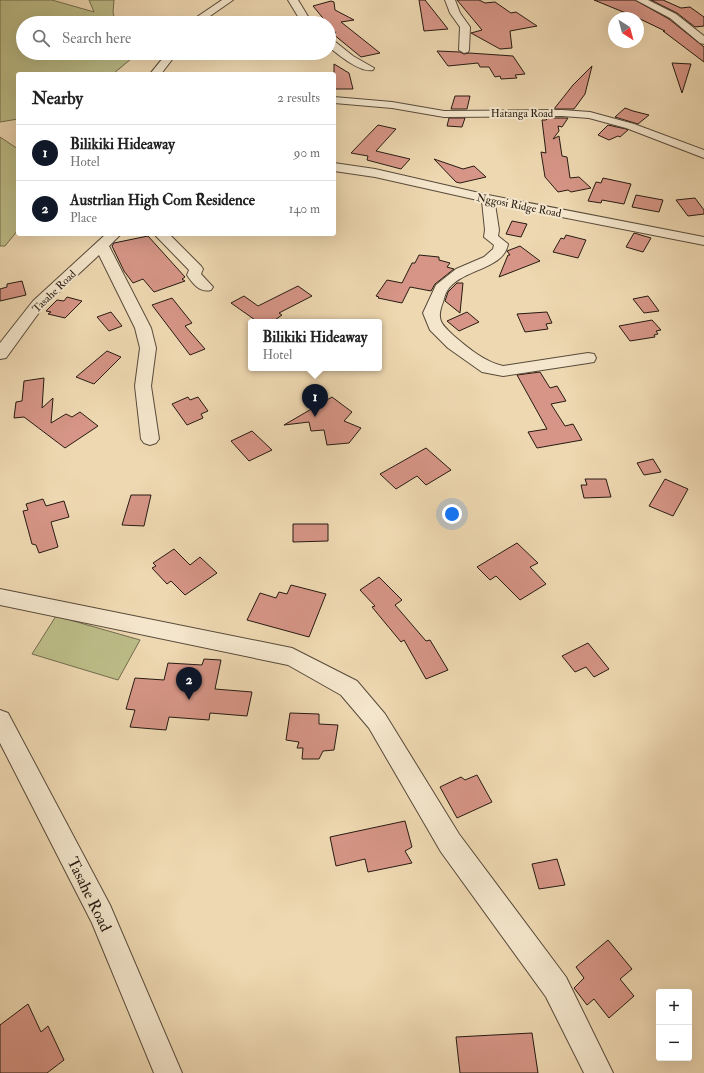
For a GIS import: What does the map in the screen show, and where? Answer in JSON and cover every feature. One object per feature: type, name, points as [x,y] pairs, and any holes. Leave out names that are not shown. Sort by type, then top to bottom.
[{"type":"street","points":[[204,16],[228,0]]},
{"type":"street","points":[[293,0],[303,16]]},
{"type":"street","points":[[450,0],[455,13],[465,27],[464,50]]},
{"type":"street","points":[[642,0],[673,16],[704,41]]},
{"type":"street","points":[[336,48],[349,58],[369,68]]},
{"type":"street","points":[[157,72],[166,60]]},
{"type":"street","name":"Hatanga Road","points":[[336,100],[392,105],[444,114],[546,113],[590,115],[630,126],[704,154]]},
{"type":"street","name":"Nggosi Ridge Road","points":[[336,167],[375,173],[488,199],[704,241]]},
{"type":"street","points":[[488,199],[492,230],[491,236],[501,244],[500,250],[489,260],[461,272],[441,288],[430,313],[434,327],[454,344],[488,368],[503,371],[588,358]]},
{"type":"street","name":"Tasahe Road","points":[[0,354],[38,304],[112,236]]},
{"type":"street","points":[[163,236],[196,269],[194,275],[206,287]]},
{"type":"street","points":[[102,246],[143,328],[148,348],[143,386],[150,440]]},
{"type":"street","points":[[0,597],[292,657],[348,688],[377,721],[450,843],[556,987],[599,1073]]},
{"type":"street","name":"Tasahe Road","points":[[0,720],[101,914],[168,1073]]},
{"type":"green space","points":[[0,0],[52,0],[94,12],[89,0],[114,0],[114,16],[16,16],[16,60],[130,60],[115,72],[16,72],[16,119],[0,122]]},
{"type":"green space","points":[[0,137],[16,148],[16,232],[5,246],[0,246]]},
{"type":"green space","points":[[56,616],[140,640],[118,680],[32,654]]},
{"type":"building","points":[[419,0],[425,0],[448,29],[424,31]]},
{"type":"building","points":[[457,0],[479,0],[485,3],[495,2],[511,13],[516,12],[537,26],[510,31],[512,48],[500,49],[471,33],[482,30]]},
{"type":"building","points":[[594,0],[635,0],[669,19],[704,47],[704,62],[663,31],[665,31],[644,21],[644,12],[623,12]]},
{"type":"building","points":[[651,0],[663,0],[681,8],[690,7],[704,17],[704,26],[695,27],[677,13]]},
{"type":"building","points":[[331,1],[334,2],[335,10],[354,20],[341,22],[380,53],[361,57],[336,36],[336,16],[321,16],[313,6]]},
{"type":"building","points":[[437,51],[460,52],[464,54],[469,53],[513,56],[525,74],[515,75],[517,78],[501,79],[500,76],[495,77],[489,67],[480,67],[478,63],[448,66]]},
{"type":"building","points":[[672,63],[691,64],[682,93]]},
{"type":"building","points":[[334,64],[349,73],[353,89],[336,89],[336,72],[334,72]]},
{"type":"building","points":[[592,66],[585,94],[574,109],[554,109],[573,85]]},
{"type":"building","points":[[455,96],[470,96],[467,109],[451,109]]},
{"type":"building","points":[[625,108],[649,115],[638,124],[615,117]]},
{"type":"building","points":[[449,118],[465,118],[462,127],[447,126]]},
{"type":"building","points":[[548,118],[568,118],[562,127],[558,126],[559,131],[553,139],[559,136],[562,156],[567,157],[570,178],[579,177],[591,188],[571,192],[568,190],[558,192],[545,177],[541,152],[546,153],[542,120],[546,120]]},
{"type":"building","points":[[378,125],[396,129],[376,151],[410,159],[401,169],[367,160],[368,156],[351,153]]},
{"type":"building","points":[[608,125],[628,130],[620,137],[618,136],[609,140],[598,135]]},
{"type":"building","points":[[434,159],[463,169],[474,166],[486,177],[460,183],[456,182]]},
{"type":"building","points":[[603,178],[631,184],[624,204],[602,200],[601,203],[588,201],[596,182],[601,183]]},
{"type":"building","points":[[636,195],[663,200],[659,212],[632,207]]},
{"type":"building","points":[[695,198],[704,210],[704,214],[688,216],[676,200]]},
{"type":"building","points":[[512,221],[527,224],[521,237],[506,234]]},
{"type":"building","points":[[634,233],[651,238],[643,252],[626,247]]},
{"type":"building","points":[[566,235],[586,240],[578,258],[553,252],[561,238],[564,239]]},
{"type":"building","points":[[148,236],[185,277],[182,279],[185,281],[154,292],[143,279],[133,283],[124,271],[112,246],[114,243]]},
{"type":"building","points":[[520,246],[540,261],[499,277],[508,255],[510,255],[507,251]]},
{"type":"building","points":[[419,255],[439,257],[439,260],[450,263],[447,267],[454,269],[435,284],[431,291],[410,287],[402,303],[378,298],[379,297],[376,296],[387,280],[402,283],[412,263],[415,263]]},
{"type":"building","points":[[22,281],[26,295],[0,301],[0,289],[7,287],[7,284]]},
{"type":"building","points":[[457,283],[463,283],[460,313],[445,301],[448,292]]},
{"type":"building","points":[[298,286],[312,296],[279,313],[282,315],[276,319],[254,319],[231,303],[244,296],[258,306]]},
{"type":"building","points":[[648,296],[659,311],[644,313],[633,299]]},
{"type":"building","points":[[67,297],[82,301],[65,318],[48,314],[51,312],[46,311],[57,300],[64,301]]},
{"type":"building","points":[[172,298],[192,323],[185,326],[205,349],[190,355],[152,305]]},
{"type":"building","points":[[111,312],[122,326],[109,331],[97,317]]},
{"type":"building","points":[[467,312],[479,322],[459,331],[447,321]]},
{"type":"building","points":[[547,312],[552,323],[546,324],[548,329],[525,332],[517,314]]},
{"type":"building","points":[[652,320],[661,330],[656,331],[658,334],[654,335],[655,337],[630,341],[619,326]]},
{"type":"building","points":[[107,351],[121,357],[94,384],[76,377]]},
{"type":"building","points":[[540,372],[550,388],[557,386],[566,401],[551,404],[565,426],[573,424],[582,440],[537,448],[528,432],[547,429],[517,375]]},
{"type":"building","points":[[44,378],[42,408],[53,398],[51,423],[66,414],[72,417],[80,412],[98,426],[65,448],[24,417],[14,418],[16,402],[22,401],[24,381]]},
{"type":"building","points":[[188,397],[190,400],[198,397],[208,411],[201,414],[203,418],[187,425],[172,404]]},
{"type":"building","points":[[332,397],[352,412],[344,421],[361,428],[349,443],[327,445],[324,430],[311,431],[309,422],[284,425]]},
{"type":"building","points":[[252,431],[272,450],[249,461],[231,441]]},
{"type":"building","points":[[426,448],[451,470],[426,485],[417,476],[396,489],[380,474]]},
{"type":"building","points":[[653,459],[661,472],[644,475],[637,463]]},
{"type":"building","points":[[585,479],[606,479],[611,497],[584,498],[581,485],[587,485]]},
{"type":"building","points":[[665,479],[688,489],[673,516],[649,506]]},
{"type":"building","points":[[131,495],[151,495],[144,526],[122,525]]},
{"type":"building","points":[[43,499],[46,506],[64,501],[69,517],[51,522],[58,547],[39,553],[36,545],[32,544],[23,511],[28,510],[26,504]]},
{"type":"building","points":[[293,524],[328,524],[328,541],[293,542]]},
{"type":"building","points":[[517,543],[538,563],[530,567],[546,584],[520,600],[496,576],[490,580],[477,567]]},
{"type":"building","points":[[174,549],[190,565],[200,557],[217,573],[185,595],[171,581],[167,584],[152,568],[156,566],[153,563]]},
{"type":"building","points":[[379,577],[402,600],[395,605],[426,641],[430,640],[448,670],[426,679],[404,640],[401,642],[372,607],[375,606],[360,590]]},
{"type":"building","points":[[291,585],[326,594],[309,637],[247,620],[260,593],[276,598],[279,592],[287,594]]},
{"type":"building","points":[[588,643],[609,669],[594,677],[586,667],[575,672],[562,656]]},
{"type":"building","points":[[204,659],[221,660],[215,689],[252,692],[247,716],[210,713],[209,720],[169,717],[166,730],[130,727],[135,710],[126,709],[135,678],[164,680],[168,663],[202,665]]},
{"type":"building","points":[[290,713],[319,714],[319,724],[338,725],[334,750],[323,751],[319,759],[302,759],[303,748],[297,748],[299,742],[286,740]]},
{"type":"building","points":[[477,775],[492,802],[457,818],[440,787],[461,777],[465,780]]},
{"type":"building","points":[[405,821],[412,847],[405,851],[412,863],[368,872],[365,859],[336,866],[330,837]]},
{"type":"building","points":[[557,859],[565,885],[539,889],[532,864]]},
{"type":"building","points":[[608,940],[632,969],[620,979],[634,996],[609,1018],[594,999],[587,1005],[574,988],[584,978],[576,967]]},
{"type":"building","points":[[28,1004],[41,1032],[48,1026],[64,1060],[47,1073],[0,1073],[0,1025]]},
{"type":"building","points":[[532,1033],[538,1073],[460,1073],[456,1037]]},
{"type":"place","name":"Bilikiki Hideaway","points":[[315,417]]},
{"type":"place","name":"Austrlian High Com Residence","points":[[189,700]]}]
